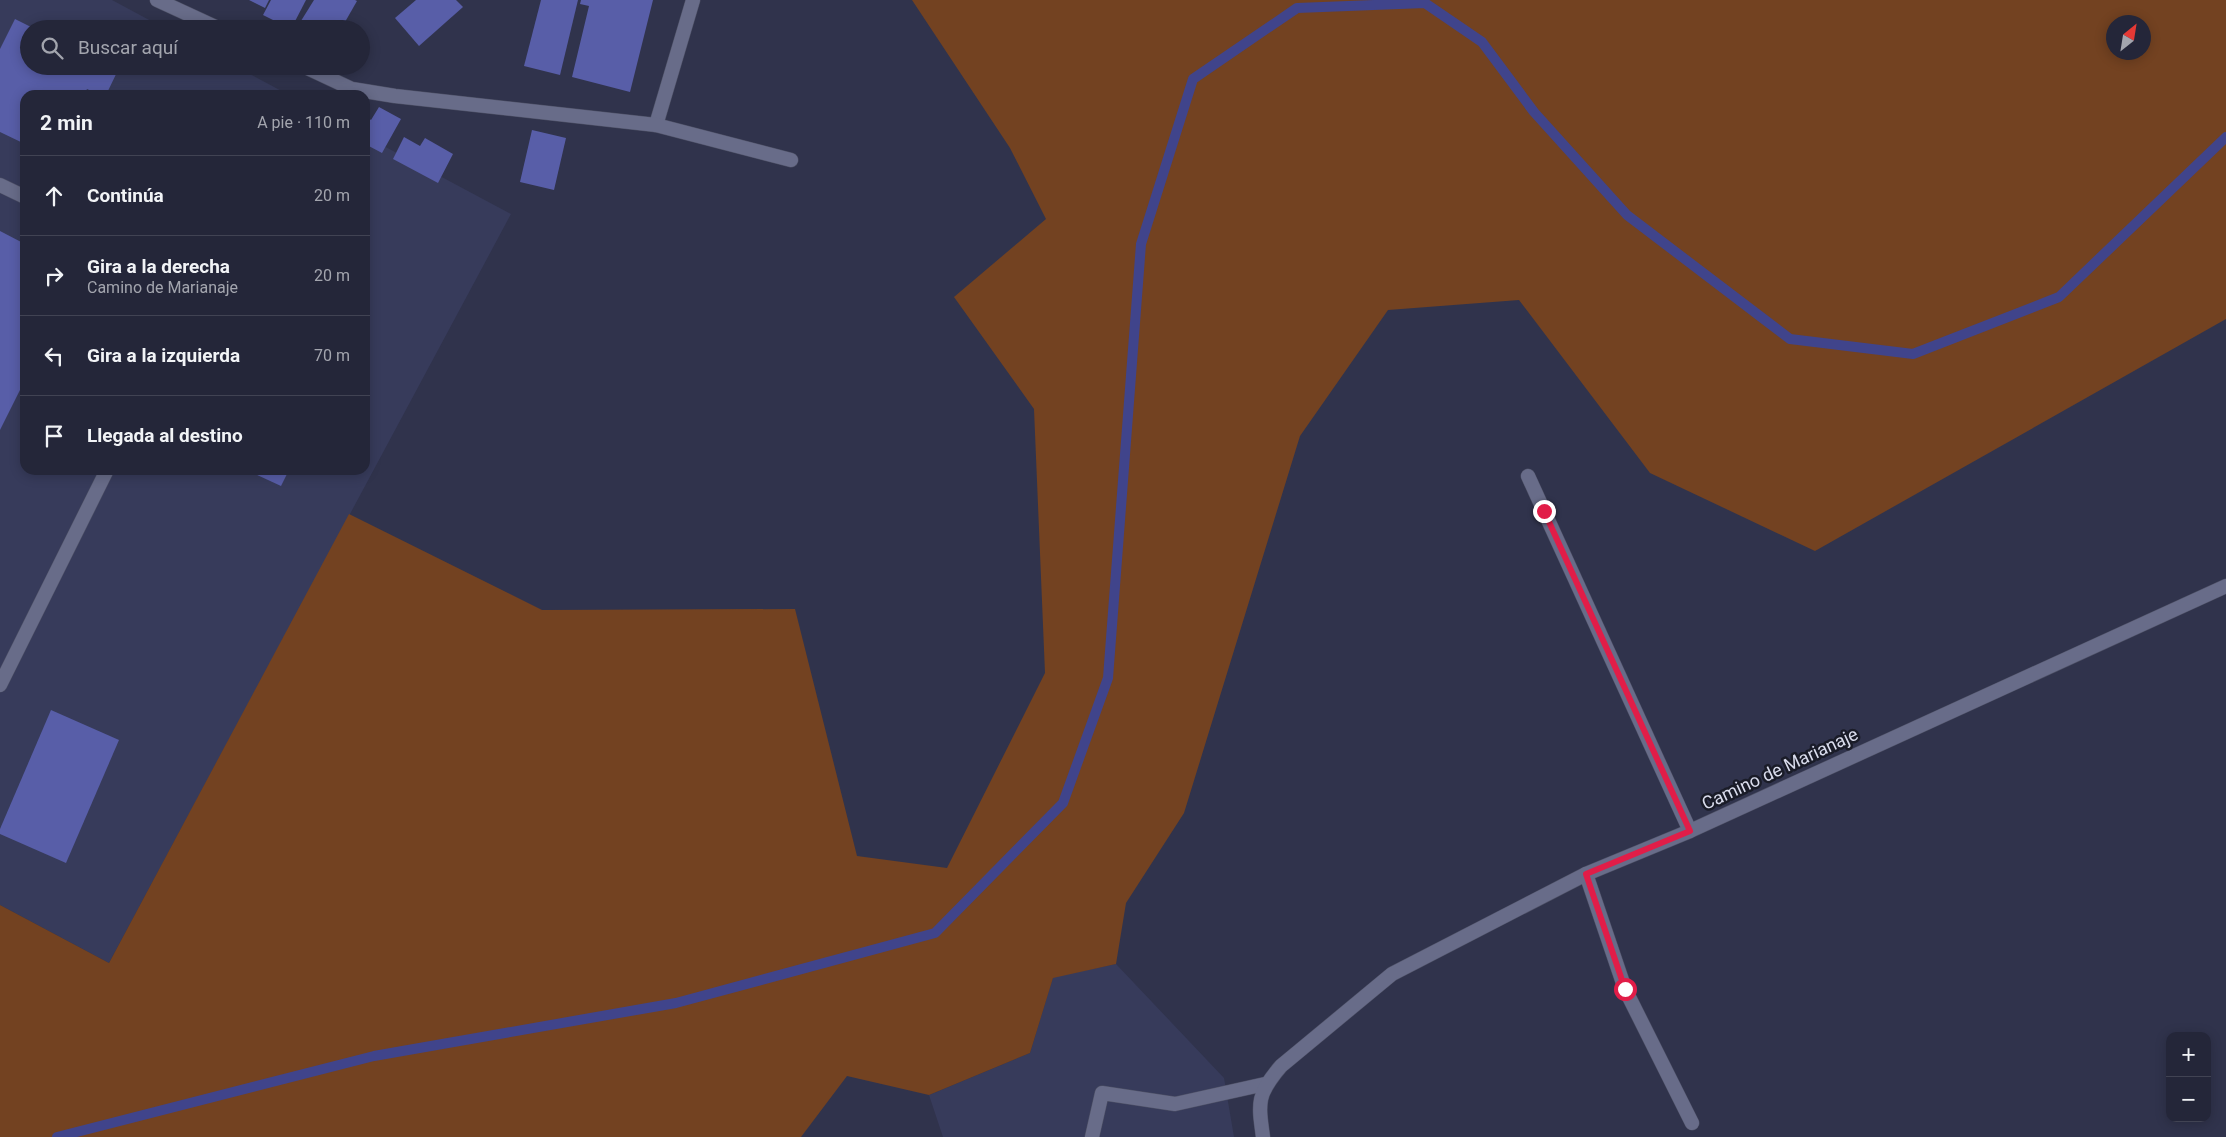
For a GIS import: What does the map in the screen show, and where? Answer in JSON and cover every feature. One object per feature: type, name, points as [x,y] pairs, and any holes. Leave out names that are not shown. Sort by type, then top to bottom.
[{"type":"street","points":[[157,0],[200,20]]},
{"type":"street","points":[[656,125],[693,0]]},
{"type":"street","points":[[322,75],[352,89],[360,90]]},
{"type":"street","points":[[370,91],[656,125],[791,160]]},
{"type":"street","points":[[0,185],[20,195]]},
{"type":"street","points":[[0,685],[105,475]]},
{"type":"street","points":[[1528,476],[1690,831]]},
{"type":"street","name":"Camino de Marianaje","points":[[1263,1137],[1258,1108],[1265,1084],[1281,1066],[1392,974],[1586,874],[1690,831],[2226,586]]},
{"type":"street","points":[[1586,874],[1625,989],[1692,1123]]},
{"type":"street","points":[[1092,1137],[1102,1093],[1175,1104],[1265,1084]]},
{"type":"shaded area","points":[[0,0],[112,0],[149,20],[20,20],[20,75],[252,75],[280,90],[20,90],[20,475],[370,475],[370,139],[511,214],[109,963],[0,905]]},
{"type":"shaded area","points":[[912,0],[2226,0],[2226,319],[1815,551],[1650,473],[1519,300],[1388,310],[1300,436],[1184,813],[1126,903],[1116,964],[1053,978],[1030,1053],[929,1095],[847,1076],[801,1137],[0,1137],[0,905],[109,963],[349,514],[542,610],[795,609],[857,856],[947,868],[1045,673],[1034,409],[954,297],[1046,219],[1010,148]]},
{"type":"shaded area","points":[[1116,964],[1224,1078],[1234,1137],[943,1137],[929,1095],[1030,1053],[1053,977]]},
{"type":"building","points":[[249,0],[269,0],[265,8]]},
{"type":"building","points":[[271,0],[306,0],[296,20],[273,20],[263,15]]},
{"type":"building","points":[[314,0],[357,1],[346,20],[302,20]]},
{"type":"building","points":[[416,0],[456,0],[463,7],[419,46],[395,18]]},
{"type":"building","points":[[541,0],[578,0],[560,75],[524,66]]},
{"type":"building","points":[[581,0],[653,0],[630,92],[572,77],[589,6],[580,4]]},
{"type":"building","points":[[15,19],[20,22],[20,75],[116,75],[108,90],[20,90],[20,142],[0,132],[0,49]]},
{"type":"building","points":[[379,107],[401,119],[382,153],[370,147],[371,120]]},
{"type":"building","points":[[532,130],[566,138],[554,190],[520,182]]},
{"type":"building","points":[[404,137],[420,146],[425,138],[453,154],[438,183],[393,159]]},
{"type":"building","points":[[0,231],[20,241],[20,390],[0,430]]},
{"type":"building","points":[[257,475],[286,475],[281,486]]},
{"type":"building","points":[[51,710],[119,740],[66,863],[0,834],[0,829]]},
{"type":"waterway","points":[[57,1137],[374,1056],[676,1003],[935,933],[1063,803],[1108,678],[1141,244],[1193,79],[1297,8],[1425,3],[1482,42],[1534,112],[1627,215],[1790,339],[1913,354],[2059,297],[2226,137]]},
{"type":"route","points":[[1544,511],[1690,831],[1586,874],[1625,989]]}]
